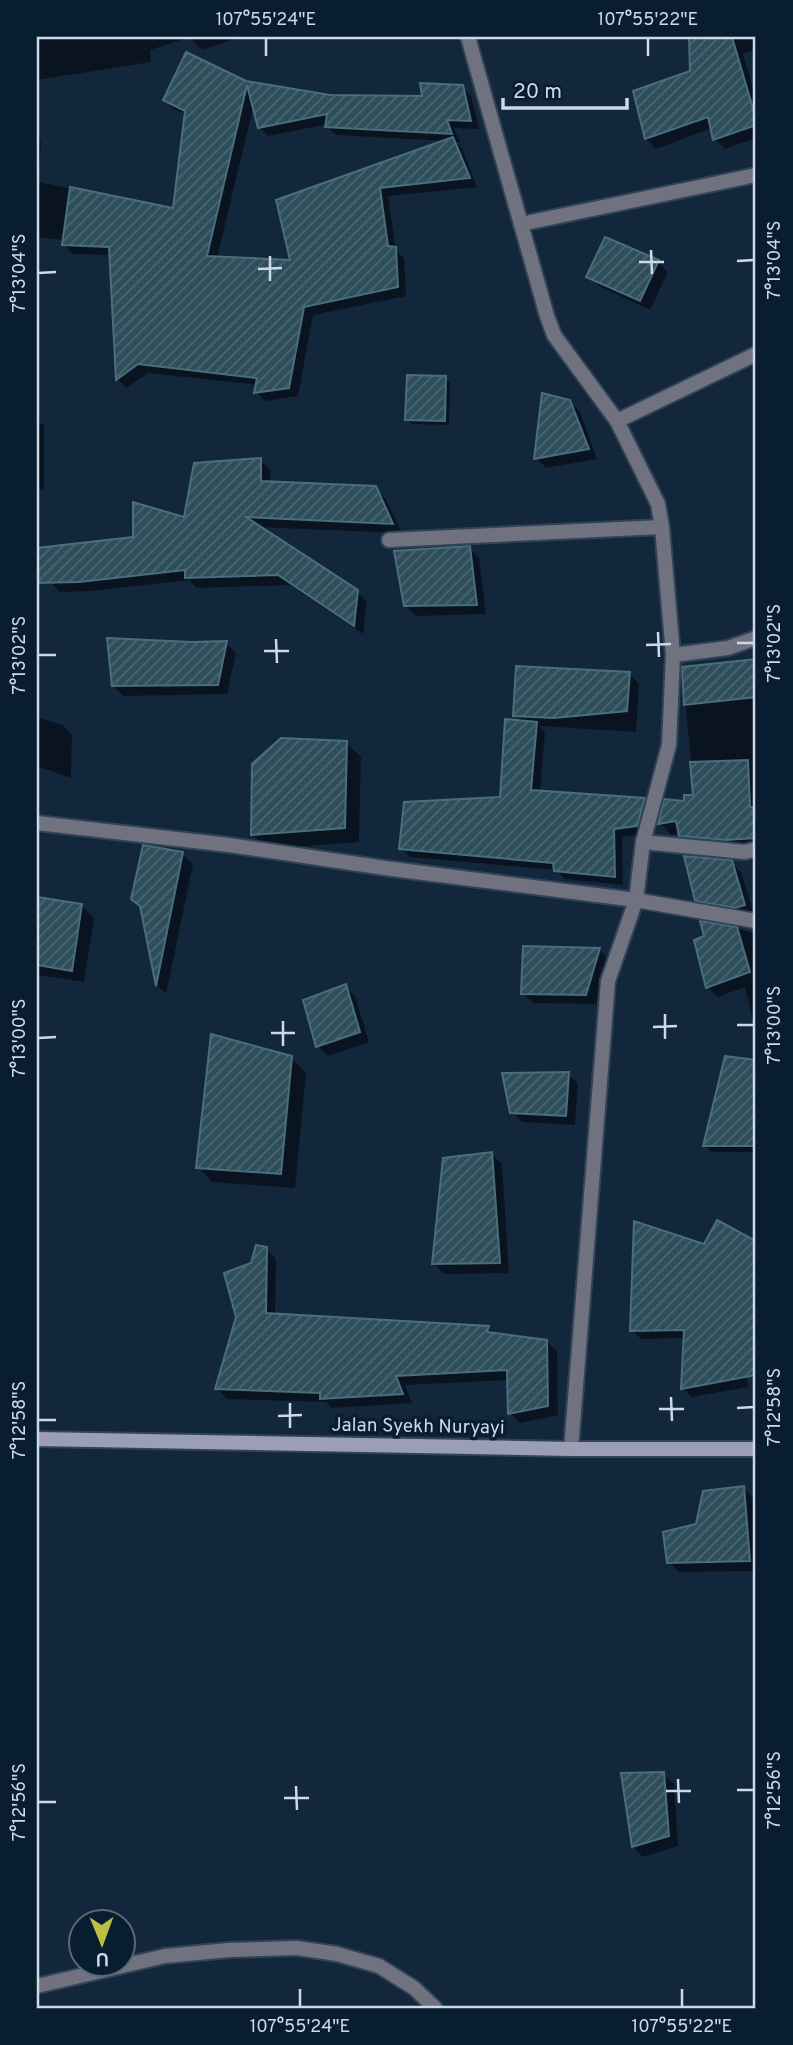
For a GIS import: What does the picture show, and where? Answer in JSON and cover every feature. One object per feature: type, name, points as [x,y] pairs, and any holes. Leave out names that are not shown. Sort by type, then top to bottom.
[{"type":"main road","name":"Jalan Syekh Nuryayi","points":[[37,1439],[571,1449],[756,1449]]},
{"type":"street","points":[[468,37],[554,335],[617,421],[658,504],[673,654],[669,745],[643,842],[636,900],[608,981],[571,1449]]},
{"type":"street","points":[[521,224],[756,175]]},
{"type":"street","points":[[617,421],[756,354]]},
{"type":"street","points":[[389,540],[662,527]]},
{"type":"street","points":[[673,654],[728,648],[756,638]]},
{"type":"street","points":[[37,823],[229,845],[636,900],[756,920]]},
{"type":"street","points":[[643,842],[745,852],[756,849]]},
{"type":"street","points":[[37,1986],[165,1956],[229,1950],[297,1948],[337,1954],[379,1966],[414,1988],[435,2008]]},
{"type":"building","points":[[689,37],[732,37],[756,125],[713,140],[708,117],[645,139],[633,91],[690,71]]},
{"type":"building","points":[[186,52],[246,81],[330,95],[422,96],[420,83],[463,85],[471,121],[447,120],[452,134],[325,127],[327,114],[258,128],[247,85],[207,256],[290,260],[276,200],[453,137],[470,178],[380,188],[388,246],[396,247],[398,287],[304,307],[289,388],[254,393],[257,378],[138,364],[116,380],[109,247],[62,245],[70,187],[173,208],[185,111],[163,100]]},
{"type":"building","points":[[605,237],[659,260],[640,301],[586,277]]},
{"type":"building","points":[[407,375],[446,376],[445,421],[405,420]]},
{"type":"building","points":[[542,393],[570,400],[589,449],[534,459]]},
{"type":"building","points":[[261,458],[261,481],[376,486],[393,524],[246,517],[358,590],[354,626],[278,575],[185,578],[185,570],[79,582],[37,583],[37,548],[133,537],[133,502],[184,517],[194,463]]},
{"type":"building","points":[[470,546],[477,605],[404,606],[394,551]]},
{"type":"building","points":[[107,638],[227,641],[218,685],[112,686]]},
{"type":"building","points":[[756,659],[756,697],[684,705],[682,667]]},
{"type":"building","points":[[516,666],[630,672],[627,711],[554,718],[513,716]]},
{"type":"building","points":[[505,719],[537,722],[531,790],[645,798],[637,826],[614,829],[615,877],[554,871],[553,863],[399,849],[404,802],[500,797]]},
{"type":"building","points":[[281,738],[347,741],[345,828],[251,835],[252,764]]},
{"type":"building","points":[[748,760],[750,807],[756,808],[756,838],[726,840],[679,836],[676,821],[658,824],[664,799],[684,801],[684,795],[693,795],[690,762]]},
{"type":"building","points":[[143,845],[183,852],[156,986],[140,906],[131,899]]},
{"type":"building","points":[[684,856],[732,860],[745,905],[735,908],[695,901]]},
{"type":"building","points":[[37,897],[82,904],[72,971],[37,965]]},
{"type":"building","points":[[700,921],[737,927],[750,972],[706,988],[694,940],[704,936]]},
{"type":"building","points":[[523,946],[600,948],[586,995],[521,994]]},
{"type":"building","points":[[346,984],[360,1032],[316,1047],[303,1000]]},
{"type":"building","points":[[211,1034],[292,1056],[281,1174],[196,1168]]},
{"type":"building","points":[[725,1056],[756,1060],[756,1146],[703,1146]]},
{"type":"building","points":[[569,1072],[566,1116],[510,1113],[502,1073]]},
{"type":"building","points":[[492,1152],[500,1263],[432,1264],[443,1158]]},
{"type":"building","points":[[717,1220],[756,1241],[756,1375],[681,1389],[684,1330],[630,1331],[634,1221],[704,1244]]},
{"type":"building","points":[[256,1245],[267,1247],[266,1313],[489,1326],[487,1332],[547,1340],[548,1406],[508,1414],[507,1370],[396,1376],[403,1394],[320,1399],[320,1393],[215,1389],[236,1317],[224,1273],[251,1263]]},
{"type":"building","points":[[744,1486],[750,1561],[667,1563],[663,1532],[696,1524],[703,1491]]},
{"type":"building","points":[[664,1772],[669,1836],[632,1847],[621,1773]]}]
